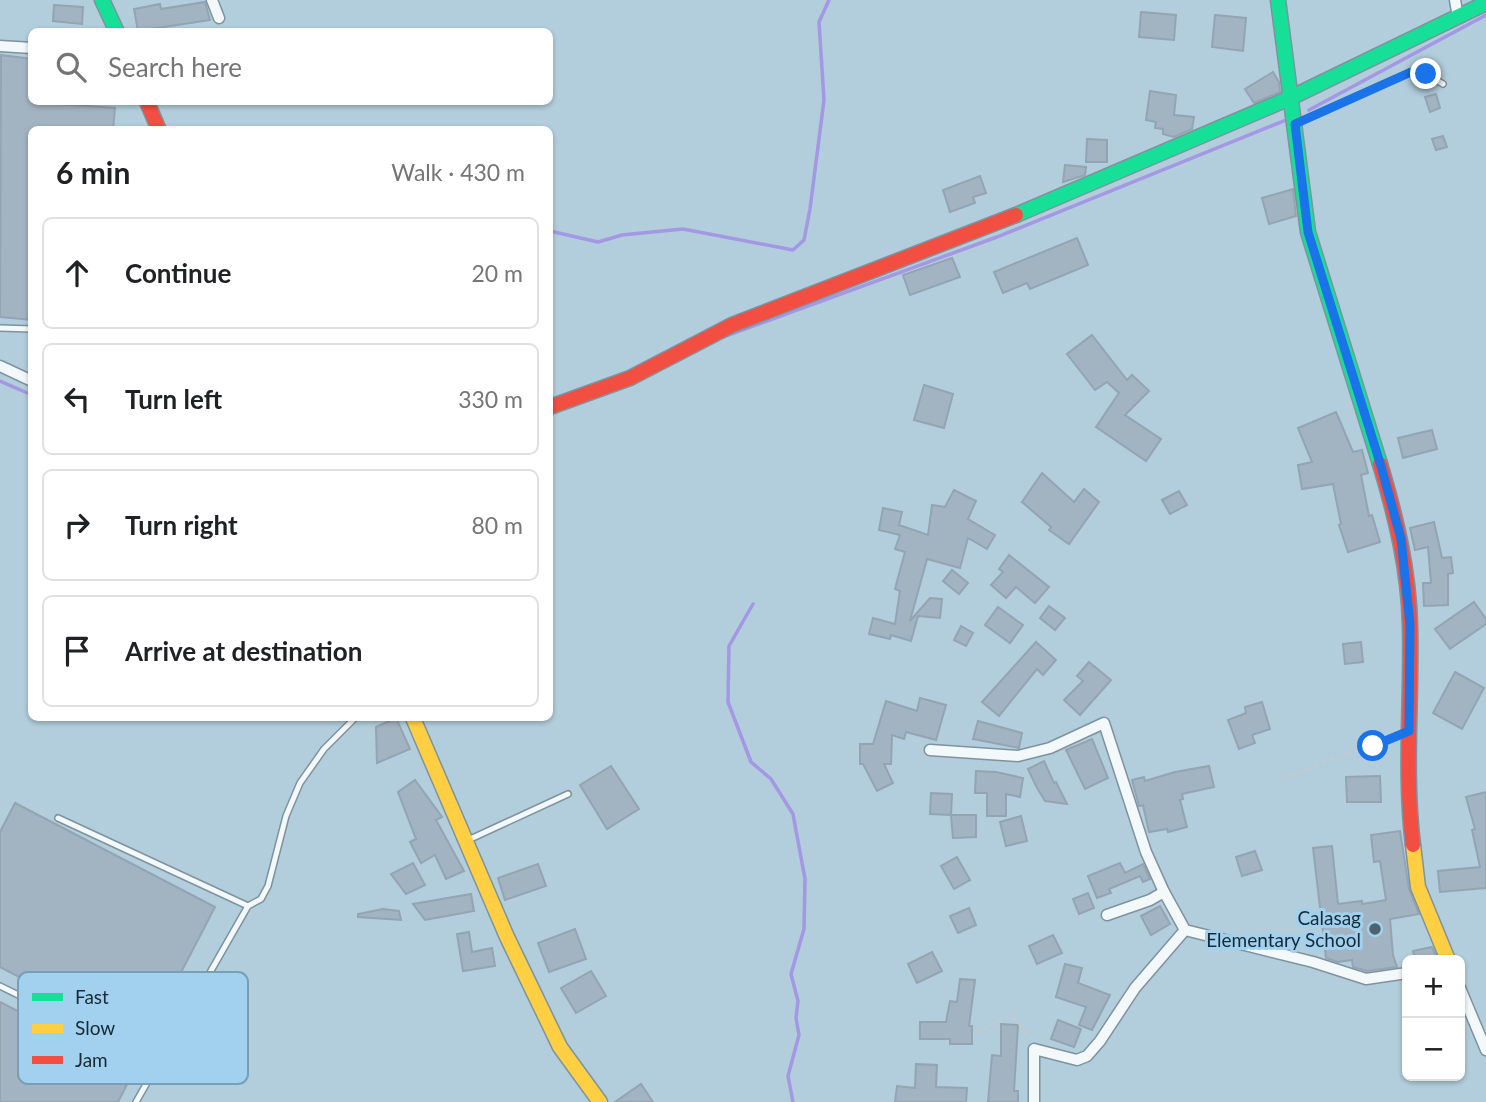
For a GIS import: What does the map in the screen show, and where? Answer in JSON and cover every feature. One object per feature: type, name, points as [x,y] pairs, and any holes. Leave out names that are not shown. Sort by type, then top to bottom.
[{"type":"street","points":[[102,0],[113,28]]},
{"type":"street","points":[[212,0],[219,18]]},
{"type":"street","points":[[1278,0],[1308,232],[1401,539],[1410,624],[1408,805],[1418,887],[1446,955]]},
{"type":"street","points":[[1455,0],[1458,17]]},
{"type":"street","points":[[553,406],[630,378],[732,325],[993,225],[1292,97],[1486,2]]},
{"type":"street","points":[[0,46],[28,48]]},
{"type":"street","points":[[148,105],[157,126]]},
{"type":"street","points":[[0,366],[28,379]]},
{"type":"street","points":[[414,721],[507,937],[560,1047],[600,1102]]},
{"type":"street","points":[[929,750],[1018,756],[1050,748],[1104,723],[1146,852],[1185,930],[1313,962],[1366,979],[1402,974]]},
{"type":"street","points":[[1107,915],[1150,900],[1164,892]]},
{"type":"street","points":[[1034,1102],[1034,1049],[1077,1060],[1087,1056],[1135,988],[1185,930]]},
{"type":"street","points":[[1465,1000],[1486,1050]]},
{"type":"lane","points":[[1295,124],[1411,72],[1426,74],[1443,84]]},
{"type":"lane","points":[[0,328],[28,329]]},
{"type":"lane","points":[[211,972],[248,906],[261,899],[268,886],[286,816],[300,783],[324,749],[352,721]]},
{"type":"lane","points":[[466,841],[568,794]]},
{"type":"lane","points":[[58,818],[248,906]]},
{"type":"lane","points":[[0,986],[18,995]]},
{"type":"lane","points":[[136,1102],[147,1084]]},
{"type":"path","points":[[1283,780],[1337,756],[1373,746],[1409,731]]},
{"type":"path","points":[[976,1034],[1010,1015],[1024,1029],[1034,1049]]},
{"type":"building","points":[[205,2],[210,20],[158,28],[137,28],[134,9],[160,4],[161,9]]},
{"type":"building","points":[[54,5],[83,7],[82,24],[53,21]]},
{"type":"building","points":[[1141,12],[1176,15],[1174,40],[1139,37]]},
{"type":"building","points":[[1215,15],[1246,18],[1243,51],[1212,47]]},
{"type":"building","points":[[1,55],[28,58],[28,105],[115,108],[113,126],[28,126],[28,320],[0,317]]},
{"type":"building","points":[[1273,72],[1279,82],[1280,92],[1254,103],[1245,89]]},
{"type":"building","points":[[1150,91],[1176,95],[1174,115],[1194,117],[1192,129],[1174,137],[1163,134],[1163,129],[1155,128],[1156,122],[1146,120]]},
{"type":"building","points":[[1436,94],[1440,108],[1430,112],[1425,97]]},
{"type":"building","points":[[1443,136],[1447,147],[1436,150],[1432,139]]},
{"type":"building","points":[[1087,139],[1107,140],[1107,162],[1086,162]]},
{"type":"building","points":[[1065,165],[1086,167],[1085,175],[1063,182]]},
{"type":"building","points":[[980,176],[986,193],[973,197],[975,203],[950,212],[943,190]]},
{"type":"building","points":[[1293,189],[1296,216],[1269,224],[1262,198]]},
{"type":"building","points":[[1077,238],[1088,265],[1030,289],[1027,283],[1003,293],[994,272]]},
{"type":"building","points":[[952,258],[960,277],[910,295],[903,275]]},
{"type":"building","points":[[1092,335],[1127,380],[1132,375],[1149,391],[1125,415],[1161,439],[1146,461],[1096,427],[1119,393],[1107,382],[1095,390],[1067,354]]},
{"type":"building","points":[[924,385],[953,394],[944,428],[914,420]]},
{"type":"building","points":[[1336,412],[1353,452],[1362,450],[1368,473],[1361,475],[1369,516],[1372,515],[1380,542],[1348,552],[1339,525],[1341,524],[1333,484],[1302,489],[1298,465],[1312,462],[1298,428]]},
{"type":"building","points":[[1432,430],[1437,449],[1403,458],[1398,438]]},
{"type":"building","points":[[1042,473],[1074,502],[1084,489],[1099,502],[1069,544],[1049,530],[1051,527],[1022,502]]},
{"type":"building","points":[[954,490],[976,501],[968,519],[995,535],[987,549],[968,538],[960,568],[927,559],[910,621],[930,598],[942,599],[940,618],[918,616],[911,641],[891,635],[890,639],[869,634],[873,618],[895,624],[900,591],[895,589],[905,552],[895,549],[900,535],[879,530],[883,508],[902,512],[899,525],[928,535],[932,505],[945,507]]},
{"type":"building","points":[[1179,491],[1187,505],[1170,514],[1162,500]]},
{"type":"building","points":[[1434,522],[1442,558],[1451,557],[1453,573],[1448,574],[1448,605],[1424,606],[1423,583],[1431,583],[1428,547],[1415,550],[1410,528]]},
{"type":"building","points":[[1009,555],[1049,587],[1035,603],[1016,587],[1006,598],[991,585],[1003,572],[999,569]]},
{"type":"building","points":[[952,570],[968,583],[959,594],[943,581]]},
{"type":"building","points":[[1474,602],[1486,619],[1486,624],[1450,649],[1435,629]]},
{"type":"building","points":[[1049,606],[1065,618],[1055,630],[1040,618]]},
{"type":"building","points":[[998,607],[1023,625],[1010,643],[985,625]]},
{"type":"building","points":[[961,626],[973,633],[966,646],[954,640]]},
{"type":"building","points":[[1036,642],[1056,660],[1043,675],[1037,669],[999,716],[982,702]]},
{"type":"building","points":[[1361,642],[1363,662],[1345,664],[1343,644]]},
{"type":"building","points":[[1089,662],[1111,680],[1080,715],[1064,700],[1083,681],[1077,676]]},
{"type":"building","points":[[1455,672],[1484,688],[1462,729],[1433,713]]},
{"type":"building","points":[[920,698],[946,705],[936,740],[906,732],[904,739],[892,735],[891,764],[884,764],[893,783],[877,791],[863,764],[860,764],[860,744],[873,744],[886,701],[917,711]]},
{"type":"building","points":[[1262,702],[1270,729],[1252,735],[1255,743],[1239,749],[1228,720],[1246,713],[1245,707]]},
{"type":"building","points":[[389,721],[397,721],[410,749],[377,763],[376,727]]},
{"type":"building","points":[[978,721],[1022,733],[1019,748],[973,739]]},
{"type":"building","points":[[1092,739],[1108,778],[1085,789],[1066,750]]},
{"type":"building","points":[[1044,761],[1067,804],[1045,801],[1036,786],[1028,769]]},
{"type":"building","points":[[611,766],[639,809],[607,829],[580,785]]},
{"type":"building","points":[[1209,766],[1214,787],[1182,794],[1183,799],[1180,800],[1187,827],[1168,832],[1167,829],[1149,832],[1143,805],[1139,806],[1132,780],[1144,777],[1145,781]]},
{"type":"building","points":[[976,771],[1023,778],[1020,797],[1006,794],[1006,816],[987,816],[987,793],[975,793]]},
{"type":"building","points":[[1380,776],[1381,802],[1347,802],[1346,777]]},
{"type":"building","points":[[415,780],[442,817],[436,820],[464,871],[446,879],[435,855],[421,863],[410,842],[416,839],[398,792]]},
{"type":"building","points":[[1486,792],[1486,888],[1440,892],[1438,871],[1480,867],[1472,830],[1475,829],[1466,797]]},
{"type":"building","points":[[931,793],[952,794],[951,815],[930,814]]},
{"type":"building","points":[[15,803],[215,907],[181,972],[18,972],[18,976],[0,967],[0,832]]},
{"type":"building","points":[[951,815],[976,815],[976,837],[953,838]]},
{"type":"building","points":[[1021,816],[1027,841],[1006,846],[1000,822]]},
{"type":"building","points":[[1400,831],[1409,889],[1419,914],[1390,919],[1393,955],[1397,967],[1367,971],[1353,967],[1352,960],[1338,962],[1326,958],[1313,848],[1332,846],[1338,904],[1386,900],[1380,861],[1374,862],[1371,835]]},
{"type":"building","points":[[1255,851],[1262,870],[1242,876],[1236,857]]},
{"type":"building","points":[[957,857],[970,880],[954,889],[941,866]]},
{"type":"building","points":[[413,863],[425,885],[406,894],[391,874]]},
{"type":"building","points":[[1120,863],[1125,873],[1143,864],[1150,879],[1143,882],[1140,876],[1109,889],[1111,893],[1097,898],[1088,876]]},
{"type":"building","points":[[538,864],[546,886],[505,900],[498,878]]},
{"type":"building","points":[[1088,893],[1094,908],[1079,914],[1073,899]]},
{"type":"building","points":[[471,894],[474,911],[425,920],[413,904]]},
{"type":"building","points":[[1160,906],[1170,924],[1151,935],[1141,916]]},
{"type":"building","points":[[969,908],[976,925],[958,933],[950,916]]},
{"type":"building","points":[[383,909],[399,911],[401,920],[358,917],[358,914]]},
{"type":"building","points":[[575,929],[586,959],[549,972],[538,943]]},
{"type":"building","points":[[469,932],[472,952],[492,948],[495,966],[463,971],[457,934]]},
{"type":"building","points":[[1053,935],[1062,953],[1037,964],[1029,946]]},
{"type":"building","points":[[1432,947],[1436,955],[1414,955],[1413,951]]},
{"type":"building","points":[[932,952],[942,971],[917,983],[908,964]]},
{"type":"building","points":[[1065,964],[1082,968],[1078,983],[1110,995],[1092,1030],[1079,1025],[1086,1007],[1056,997]]},
{"type":"building","points":[[591,971],[606,996],[576,1013],[561,988]]},
{"type":"building","points":[[960,979],[975,980],[969,1026],[972,1026],[972,1044],[950,1044],[950,1039],[920,1039],[920,1022],[946,1022],[950,1001],[957,1002]]},
{"type":"building","points":[[0,1002],[18,1011],[18,1084],[127,1084],[118,1102],[0,1102]]},
{"type":"building","points":[[1058,1020],[1081,1029],[1074,1047],[1051,1039]]},
{"type":"building","points":[[1001,1024],[1018,1025],[1014,1091],[1018,1091],[1018,1102],[988,1102],[992,1055],[1001,1056]]},
{"type":"building","points":[[916,1064],[937,1065],[936,1087],[967,1088],[966,1102],[895,1102],[897,1086],[915,1088]]},
{"type":"building","points":[[641,1084],[653,1102],[615,1102]]},
{"type":"waterway","points":[[553,232],[598,242],[622,235],[683,229],[793,250],[804,240],[810,209],[824,100],[819,22],[829,0]]},
{"type":"waterway","points":[[1309,110],[1486,15]]},
{"type":"waterway","points":[[723,337],[997,237],[1291,118]]},
{"type":"waterway","points":[[0,381],[28,393]]},
{"type":"waterway","points":[[753,604],[729,646],[728,702],[751,762],[771,779],[793,814],[805,879],[804,929],[791,974],[798,1001],[796,1018],[799,1035],[788,1076],[793,1102]]},
{"type":"traffic: fast","points":[[102,0],[115,28]]},
{"type":"traffic: fast","points":[[1278,0],[1308,232],[1380,464]]},
{"type":"traffic: fast","points":[[1016,215],[1292,97],[1486,3]]},
{"type":"traffic: slow","points":[[414,721],[507,937],[560,1047],[600,1102]]},
{"type":"traffic: slow","points":[[1413,845],[1418,887],[1446,955]]},
{"type":"traffic: jam","points":[[148,105],[157,126]]},
{"type":"traffic: jam","points":[[553,406],[630,378],[732,325],[1016,215]]},
{"type":"traffic: jam","points":[[1380,464],[1401,544],[1409,605],[1409,790],[1413,845]]},
{"type":"place","name":"Calasag Elementary School","points":[[1375,929]]},
{"type":"route","points":[[1373,746],[1409,731],[1410,624],[1401,539],[1308,232],[1295,124],[1411,72],[1426,74]]}]
